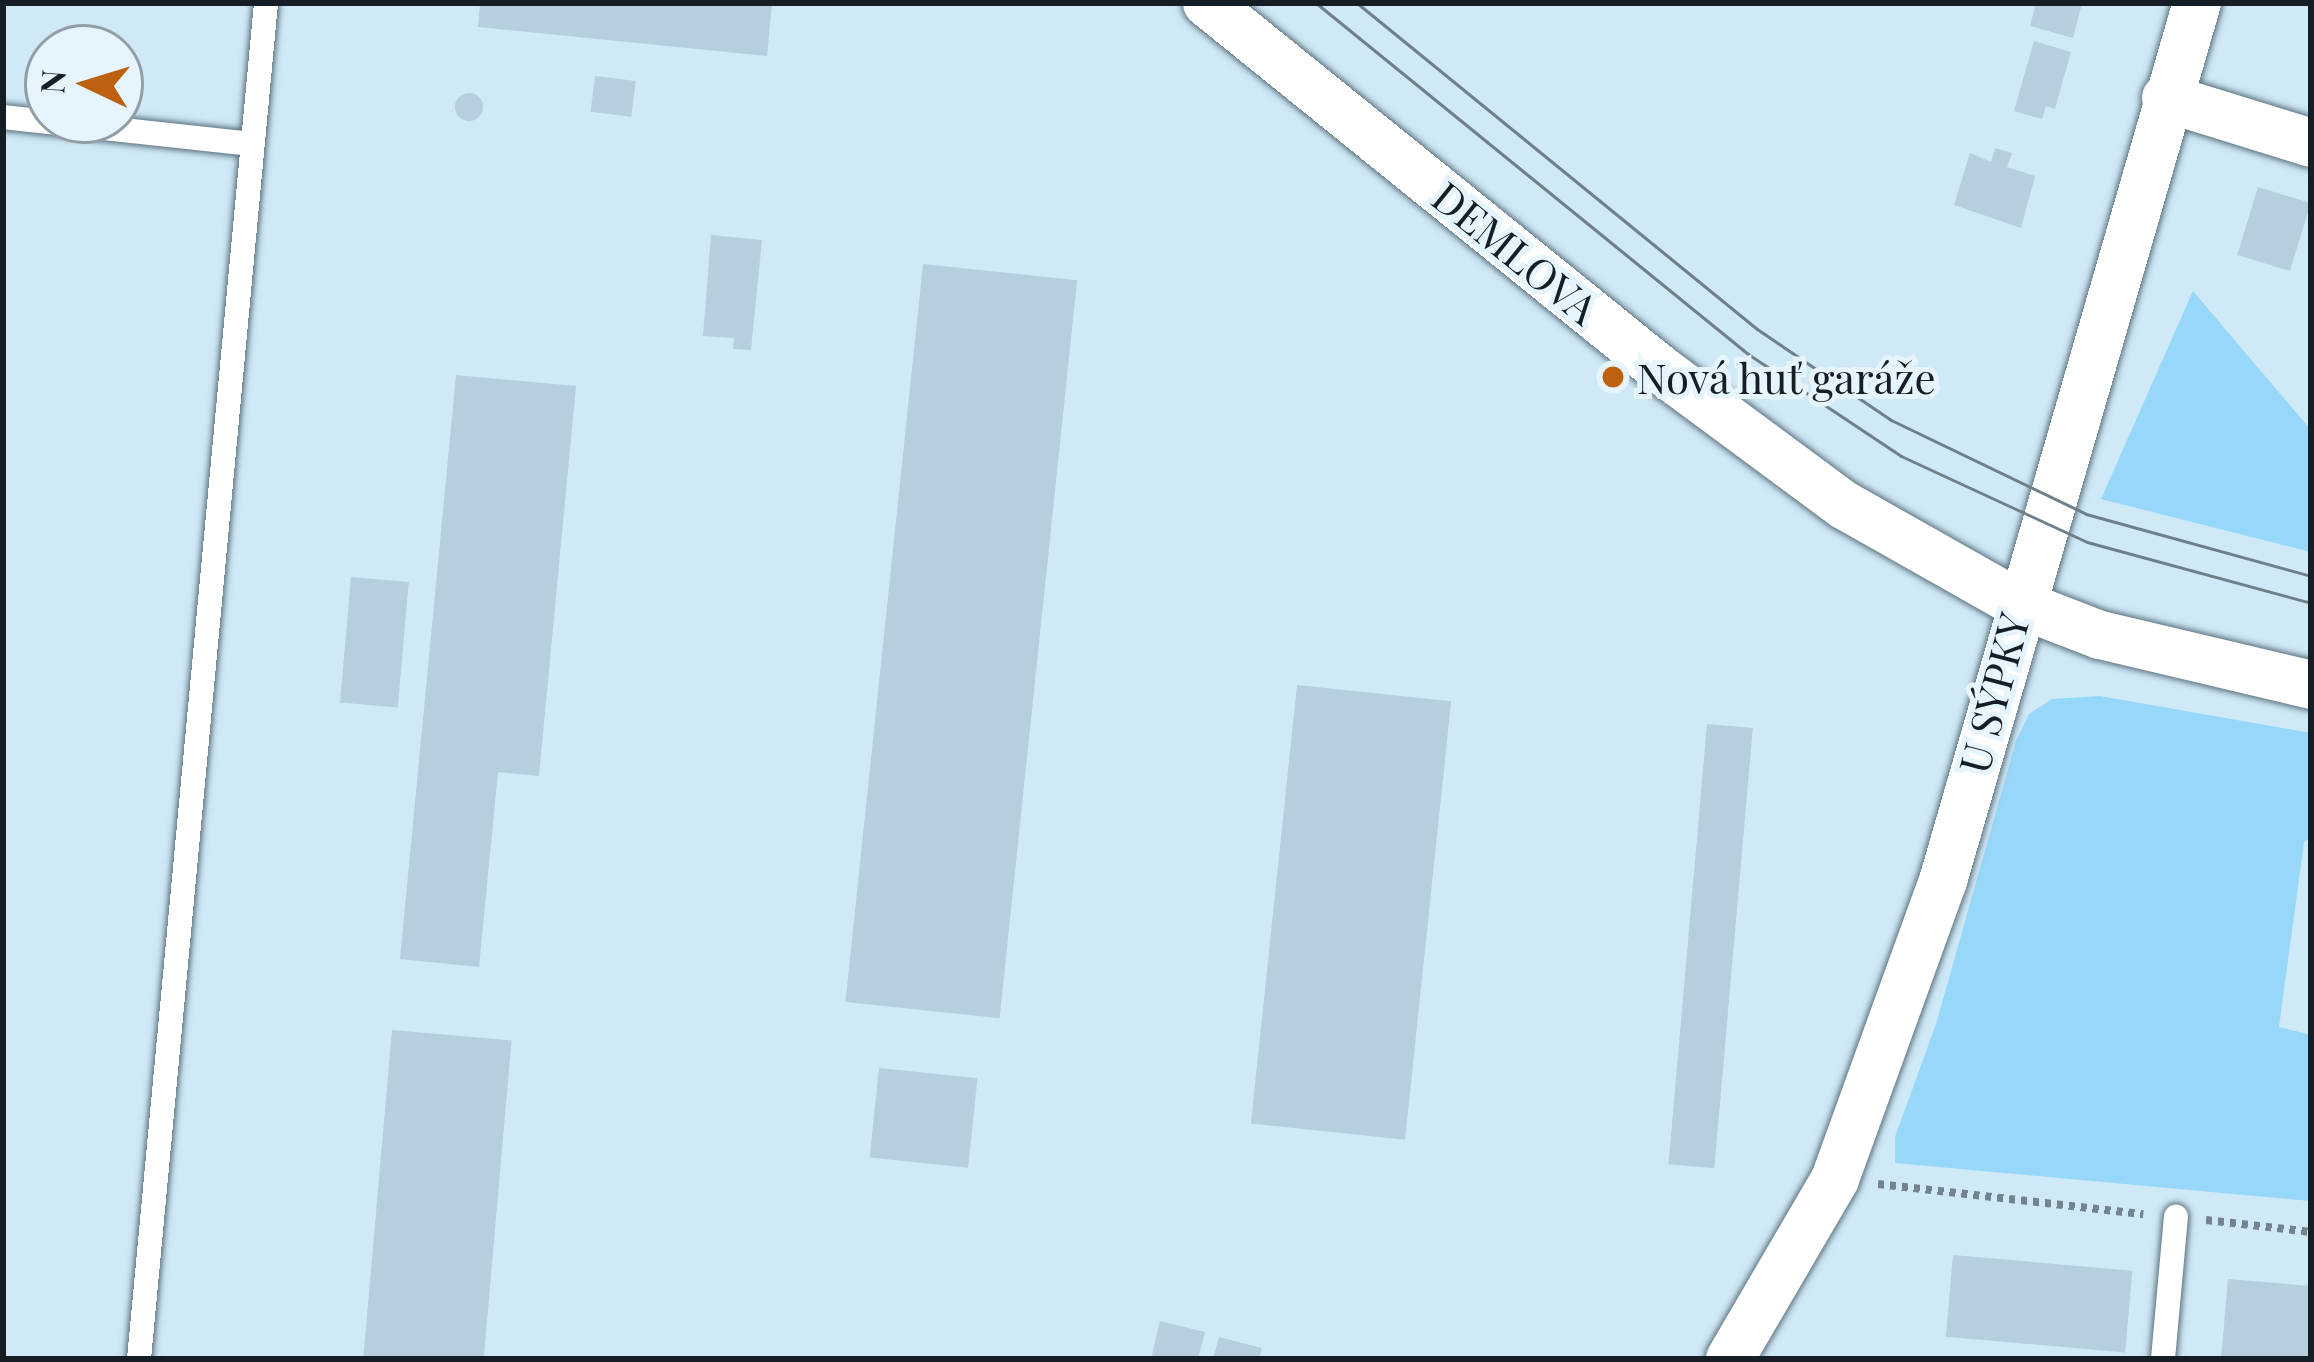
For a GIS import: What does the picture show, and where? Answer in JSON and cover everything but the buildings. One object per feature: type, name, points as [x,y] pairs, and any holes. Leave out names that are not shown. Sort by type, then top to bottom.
[{"type":"street","name":"DEMLOVA","points":[[1207,3],[1768,452],[1932,558],[2018,603],[2152,651],[2311,685]]},
{"type":"street","name":"U SÝPKY","points":[[1730,1359],[1834,1179],[1943,881],[2018,603],[2198,3]]},
{"type":"street","points":[[2166,98],[2311,143]]},
{"type":"lane","points":[[139,1359],[266,3]]},
{"type":"lane","points":[[3,117],[252,144]]},
{"type":"lane","points":[[2163,1359],[2176,1217]]},
{"type":"path","points":[[1834,1179],[2311,1232]]},
{"type":"shaded area","points":[[2193,291],[2311,430],[2311,552],[2101,499]]},
{"type":"shaded area","points":[[2100,696],[2311,733],[2311,838],[2304,842],[2279,1027],[2311,1035],[2311,1201],[1895,1163],[1895,1137],[1936,1024],[2016,741],[2029,714],[2052,699]]},
{"type":"tram line","points":[[1316,3],[1748,354],[1901,456],[2087,542],[2311,603]]},
{"type":"tram line","points":[[1357,3],[1757,329],[1891,420],[2086,514],[2311,576]]},
{"type":"place","name":"Nová huť garáže","points":[[1613,377]]}]
